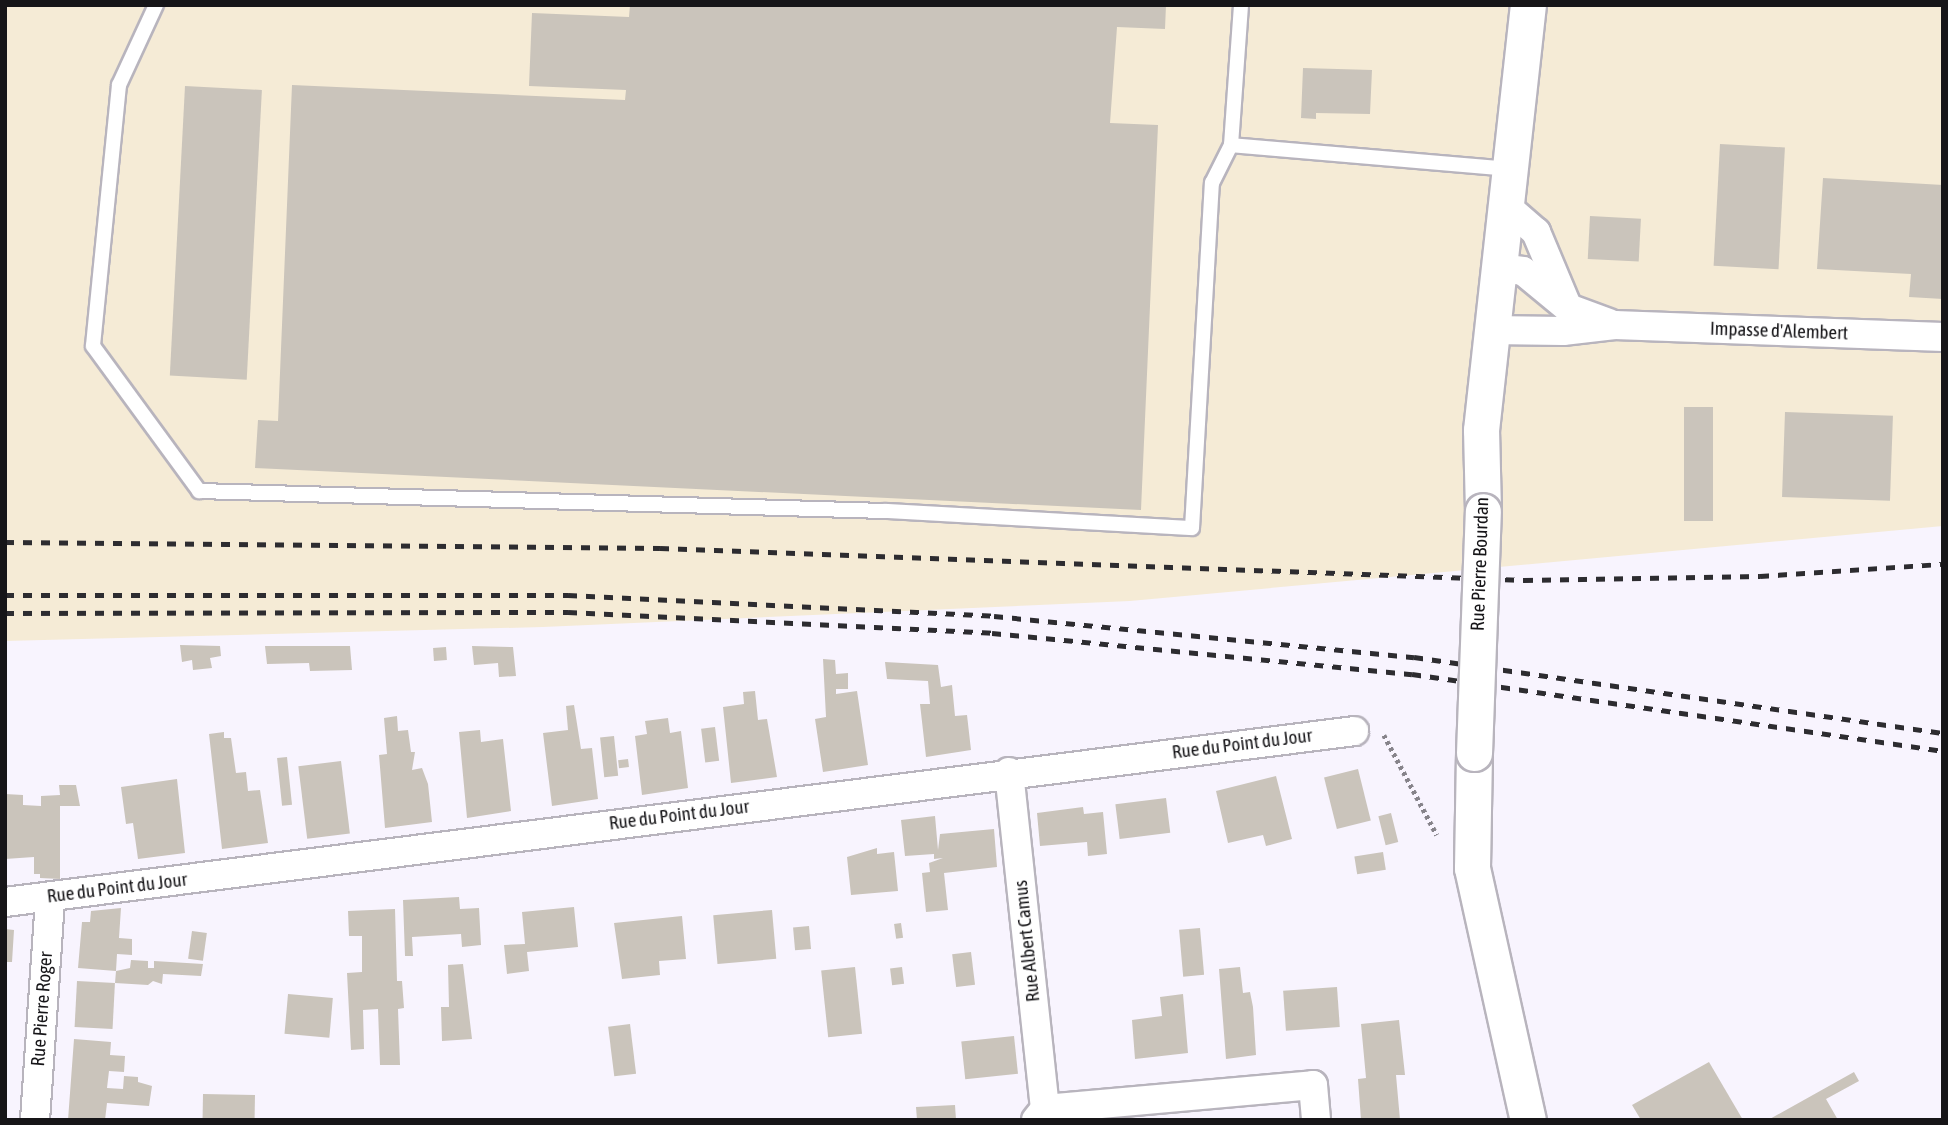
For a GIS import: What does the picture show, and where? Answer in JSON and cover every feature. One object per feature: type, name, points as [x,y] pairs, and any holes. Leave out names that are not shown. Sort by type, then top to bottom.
[{"type":"street","name":"Rue Pierre Bourdan","points":[[1528,5],[1481,430],[1483,511],[1472,868],[1528,1120]]},
{"type":"street","points":[[1506,206],[1535,232],[1568,308]]},
{"type":"street","name":"Impasse d'Alembert","points":[[1499,268],[1523,271],[1568,308],[1615,325]]},
{"type":"street","name":"Impasse d'Alembert","points":[[1491,330],[1563,331],[1615,325],[1943,337]]},
{"type":"street","name":"Rue du Point du Jour","points":[[5,902],[1009,772],[1354,731]]},
{"type":"street","name":"Rue Albert Camus","points":[[1009,772],[1041,1114],[1312,1085],[1316,1120]]},
{"type":"street","name":"Rue Pierre Roger","points":[[35,1120],[50,898]]},
{"type":"lane","points":[[156,5],[119,85],[93,346],[199,491],[886,511],[1192,528],[1212,183],[1231,145],[1241,5]]},
{"type":"lane","points":[[1231,145],[1510,169]]},
{"type":"path","points":[[1354,731],[1382,731],[1443,850],[1472,868]]},
{"type":"shaded area","points":[[5,5],[1943,5],[1943,526],[1130,601],[543,627],[5,641]]},
{"type":"building","points":[[630,5],[1166,5],[1165,29],[1117,27],[1110,123],[1158,125],[1141,510],[255,468],[258,420],[278,421],[292,85],[625,100],[626,90],[529,86],[532,13],[629,17]]},
{"type":"building","points":[[1303,68],[1372,70],[1370,114],[1316,113],[1316,119],[1301,118]]},
{"type":"building","points":[[185,86],[262,90],[247,380],[170,376]]},
{"type":"building","points":[[1720,144],[1785,147],[1779,269],[1714,266]]},
{"type":"building","points":[[1823,178],[1943,185],[1943,299],[1909,297],[1911,274],[1817,269]]},
{"type":"building","points":[[1590,216],[1641,219],[1639,262],[1588,259]]},
{"type":"building","points":[[1684,407],[1713,407],[1713,521],[1684,521]]},
{"type":"building","points":[[1785,412],[1893,416],[1890,501],[1782,497]]},
{"type":"building","points":[[180,645],[220,646],[221,656],[210,658],[212,668],[193,670],[192,660],[182,662]]},
{"type":"building","points":[[265,646],[350,646],[352,670],[310,671],[309,663],[267,664]]},
{"type":"building","points":[[472,646],[513,647],[516,676],[499,677],[498,663],[474,665]]},
{"type":"building","points":[[446,647],[447,660],[434,661],[433,648]]},
{"type":"building","points":[[823,659],[835,660],[836,674],[848,673],[848,689],[836,689],[836,694],[857,691],[868,765],[823,772],[815,719],[826,717]]},
{"type":"building","points":[[885,662],[938,665],[941,687],[952,685],[955,716],[967,715],[971,750],[926,757],[920,704],[930,704],[928,681],[887,679]]},
{"type":"building","points":[[755,691],[758,720],[767,719],[777,777],[731,783],[723,707],[744,704],[743,692]]},
{"type":"building","points":[[574,705],[581,749],[592,748],[598,799],[552,806],[543,733],[568,730],[566,706]]},
{"type":"building","points":[[397,716],[398,731],[408,730],[411,752],[415,752],[412,770],[422,768],[428,784],[432,822],[385,828],[379,755],[387,754],[384,718]]},
{"type":"building","points":[[668,718],[670,733],[681,731],[688,788],[642,795],[635,736],[647,734],[645,721]]},
{"type":"building","points":[[715,727],[719,761],[705,762],[701,729]]},
{"type":"building","points":[[480,730],[481,742],[503,739],[511,811],[467,818],[459,732]]},
{"type":"building","points":[[224,732],[224,738],[231,738],[236,773],[246,772],[248,791],[260,790],[268,843],[222,849],[209,734]]},
{"type":"building","points":[[614,736],[618,776],[604,777],[600,737]]},
{"type":"building","points":[[287,757],[292,805],[282,806],[277,758]]},
{"type":"building","points":[[628,759],[629,767],[619,768],[618,760]]},
{"type":"building","points":[[341,761],[350,833],[307,839],[298,766]]},
{"type":"building","points":[[1358,769],[1371,820],[1337,829],[1324,777]]},
{"type":"building","points":[[1276,776],[1292,839],[1266,846],[1263,835],[1228,843],[1216,791]]},
{"type":"building","points":[[177,779],[185,853],[138,859],[133,823],[126,824],[121,787]]},
{"type":"building","points":[[59,785],[76,785],[80,806],[60,806],[60,879],[40,878],[40,874],[34,874],[34,857],[5,859],[5,794],[23,795],[23,805],[41,806],[41,796],[60,795]]},
{"type":"building","points":[[1166,798],[1170,833],[1120,839],[1115,804]]},
{"type":"building","points":[[1083,807],[1084,814],[1103,812],[1107,854],[1088,856],[1087,842],[1040,846],[1037,813]]},
{"type":"building","points":[[1391,813],[1398,842],[1386,845],[1378,816]]},
{"type":"building","points":[[935,816],[938,850],[940,834],[994,829],[997,867],[944,873],[948,910],[926,912],[922,873],[930,872],[929,863],[943,858],[934,859],[934,854],[905,856],[901,820]]},
{"type":"building","points":[[877,848],[877,854],[894,852],[898,891],[851,895],[847,857]]},
{"type":"building","points":[[1383,852],[1386,870],[1357,874],[1354,857]]},
{"type":"building","points":[[459,897],[460,909],[479,908],[481,945],[462,947],[461,934],[412,937],[413,956],[405,956],[403,900]]},
{"type":"building","points":[[574,907],[578,947],[527,952],[529,971],[507,974],[504,945],[525,944],[522,912]]},
{"type":"building","points":[[121,908],[119,938],[132,939],[132,955],[117,954],[116,971],[78,968],[82,922],[90,922],[91,911]]},
{"type":"building","points":[[395,909],[397,981],[402,981],[404,1008],[398,1009],[400,1065],[380,1065],[378,1009],[363,1010],[364,1049],[351,1050],[347,973],[362,972],[362,936],[349,936],[348,911]]},
{"type":"building","points":[[772,910],[776,959],[717,964],[713,915]]},
{"type":"building","points":[[682,916],[686,959],[659,961],[660,975],[622,979],[614,923]]},
{"type":"building","points":[[901,923],[903,938],[896,939],[894,924]]},
{"type":"building","points":[[809,926],[811,949],[795,950],[793,927]]},
{"type":"building","points":[[1200,928],[1204,975],[1183,977],[1179,930]]},
{"type":"building","points":[[5,929],[14,930],[12,962],[5,962]]},
{"type":"building","points":[[192,931],[207,933],[203,961],[188,959]]},
{"type":"building","points":[[971,952],[975,985],[956,987],[952,954]]},
{"type":"building","points":[[131,960],[148,961],[148,968],[154,968],[154,961],[203,964],[201,976],[163,974],[162,984],[153,981],[148,985],[115,983],[116,971],[130,968]]},
{"type":"building","points":[[463,964],[472,1039],[442,1041],[441,1007],[449,1007],[448,965]]},
{"type":"building","points":[[855,967],[862,1034],[828,1037],[821,971]]},
{"type":"building","points":[[902,967],[904,984],[892,985],[890,968]]},
{"type":"building","points":[[1240,967],[1243,993],[1250,992],[1253,1007],[1256,1055],[1226,1059],[1219,969]]},
{"type":"building","points":[[77,981],[115,983],[113,1029],[75,1027]]},
{"type":"building","points":[[1337,987],[1340,1027],[1286,1031],[1283,991]]},
{"type":"building","points":[[288,994],[333,998],[329,1038],[285,1034]]},
{"type":"building","points":[[1183,994],[1188,1053],[1135,1059],[1132,1020],[1162,1016],[1160,997]]},
{"type":"building","points":[[1399,1020],[1405,1075],[1396,1075],[1400,1120],[1361,1120],[1358,1079],[1366,1078],[1361,1024]]},
{"type":"building","points":[[630,1024],[636,1074],[614,1076],[608,1027]]},
{"type":"building","points":[[1014,1036],[1018,1074],[965,1079],[961,1042]]},
{"type":"building","points":[[74,1039],[111,1042],[110,1055],[125,1056],[124,1072],[109,1071],[107,1088],[123,1089],[124,1076],[138,1077],[138,1082],[152,1086],[149,1106],[107,1103],[105,1120],[68,1120]]},
{"type":"building","points":[[1709,1062],[1743,1120],[1641,1120],[1632,1105]]},
{"type":"building","points":[[1854,1072],[1859,1081],[1826,1099],[1838,1120],[1768,1120]]},
{"type":"building","points":[[203,1094],[255,1095],[255,1120],[203,1120]]},
{"type":"building","points":[[955,1105],[956,1120],[917,1120],[916,1107]]},
{"type":"railway","points":[[5,542],[660,548],[1524,580],[1760,576],[1943,564]]},
{"type":"railway","points":[[5,595],[568,595],[994,616],[1414,657],[1943,733]]},
{"type":"railway","points":[[5,613],[568,612],[992,633],[1412,674],[1943,751]]}]
